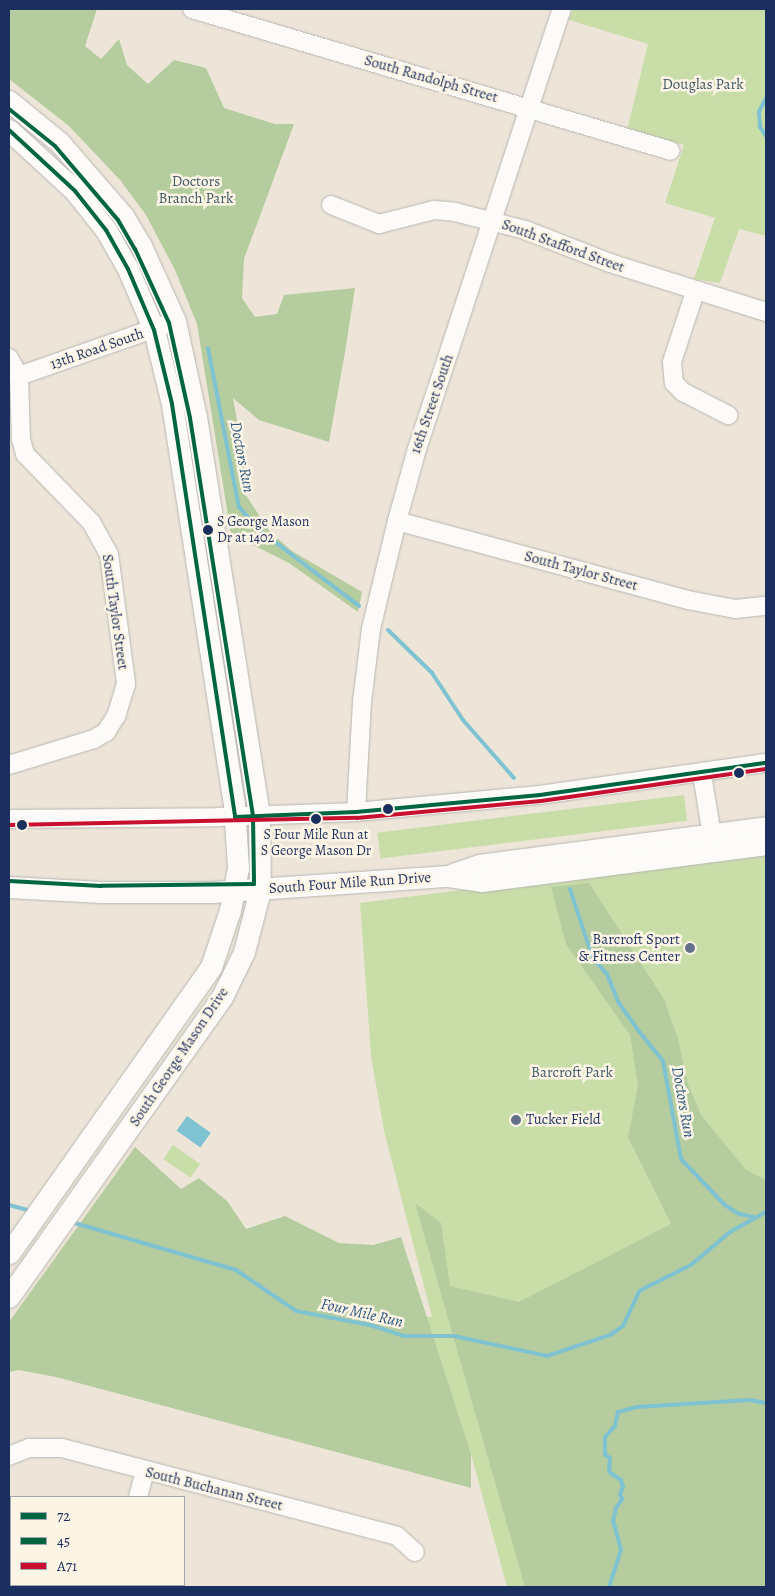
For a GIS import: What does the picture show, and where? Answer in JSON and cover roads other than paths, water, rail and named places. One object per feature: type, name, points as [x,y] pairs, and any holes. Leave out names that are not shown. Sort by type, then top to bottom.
[{"type":"main road","name":"South George Mason Drive","points":[[9,101],[59,142],[123,216],[145,253],[175,321],[188,368],[259,816],[260,890],[244,952],[222,997],[100,1172],[9,1297]]},
{"type":"main road","name":"South George Mason Drive","points":[[9,130],[69,185],[106,230],[128,270],[154,330],[172,404],[235,817],[238,868],[235,891],[211,967],[9,1253]]},
{"type":"main road","points":[[194,549],[216,546]]},
{"type":"main road","name":"South Four Mile Run Drive","points":[[9,887],[101,892],[235,891],[448,876],[482,881],[713,843],[766,827]]},
{"type":"main road","name":"South Four Mile Run Drive","points":[[713,843],[766,844]]},
{"type":"main road","name":"South Four Mile Run Drive","points":[[9,899],[58,899],[101,892]]},
{"type":"street","name":"South Randolph Street","points":[[192,9],[670,150]]},
{"type":"street","name":"16th Street South","points":[[356,812],[362,702],[371,629],[397,521],[417,449],[494,222],[562,9]]},
{"type":"street","name":"South Stafford Street","points":[[332,205],[379,224],[434,210],[494,222],[559,242],[610,263],[695,292],[766,312]]},
{"type":"street","points":[[695,292],[672,362],[674,383],[683,392],[728,415]]},
{"type":"street","name":"13th Road South","points":[[18,376],[154,330],[175,321]]},
{"type":"street","name":"South Taylor Street","points":[[9,358],[18,376],[21,439],[25,454],[91,522],[109,554],[126,684],[116,716],[106,732],[9,765]]},
{"type":"street","name":"South Taylor Street","points":[[397,521],[688,600],[735,609],[766,606]]},
{"type":"street","points":[[9,819],[235,817],[356,812],[540,795],[702,774],[766,763]]},
{"type":"street","points":[[702,774],[713,843]]},
{"type":"street","name":"South Buchanan Street","points":[[9,1456],[29,1448],[62,1448],[397,1536],[416,1552]]},
{"type":"street","points":[[138,1496],[145,1471]]},
{"type":"water","points":[[187,1116],[211,1133],[200,1147],[177,1131]]},
{"type":"waterway","points":[[766,98],[759,112],[760,127],[766,136]]},
{"type":"waterway","name":"Doctors Run","points":[[208,348],[239,507],[258,529],[359,606]]},
{"type":"waterway","name":"Doctors Run","points":[[388,630],[432,673],[463,720],[514,778]]},
{"type":"waterway","name":"Doctors Run","points":[[570,889],[593,959],[607,974],[619,1003],[663,1061],[681,1159],[725,1205],[739,1214],[754,1217]]},
{"type":"waterway","name":"Four Mile Run","points":[[9,1205],[31,1211]]},
{"type":"waterway","name":"Four Mile Run","points":[[71,1222],[236,1270],[296,1311],[370,1325],[404,1336],[454,1336],[547,1356],[610,1335],[623,1326],[639,1291],[691,1265],[730,1232],[766,1212]]},
{"type":"waterway","points":[[609,1587],[621,1550],[613,1521],[616,1508],[622,1499],[620,1494],[623,1487],[621,1480],[609,1472],[610,1458],[605,1455],[605,1437],[615,1426],[618,1412],[637,1407],[749,1400],[766,1403]]},
{"type":"place","name":"S George Mason Dr at 1402","points":[[208,530]]},
{"type":"place","name":"S Four Mile Run at S George Mason Dr","points":[[316,819]]},
{"type":"place","name":"Barcroft Sport & Fitness Center","points":[[690,948]]},
{"type":"place","name":"Tucker Field","points":[[516,1120]]},
{"type":"park label","name":"Douglas Park","points":[[703,85]]},
{"type":"park label","name":"Doctors Branch Park","points":[[196,190]]},
{"type":"park label","name":"Barcroft Park","points":[[572,1073]]}]
